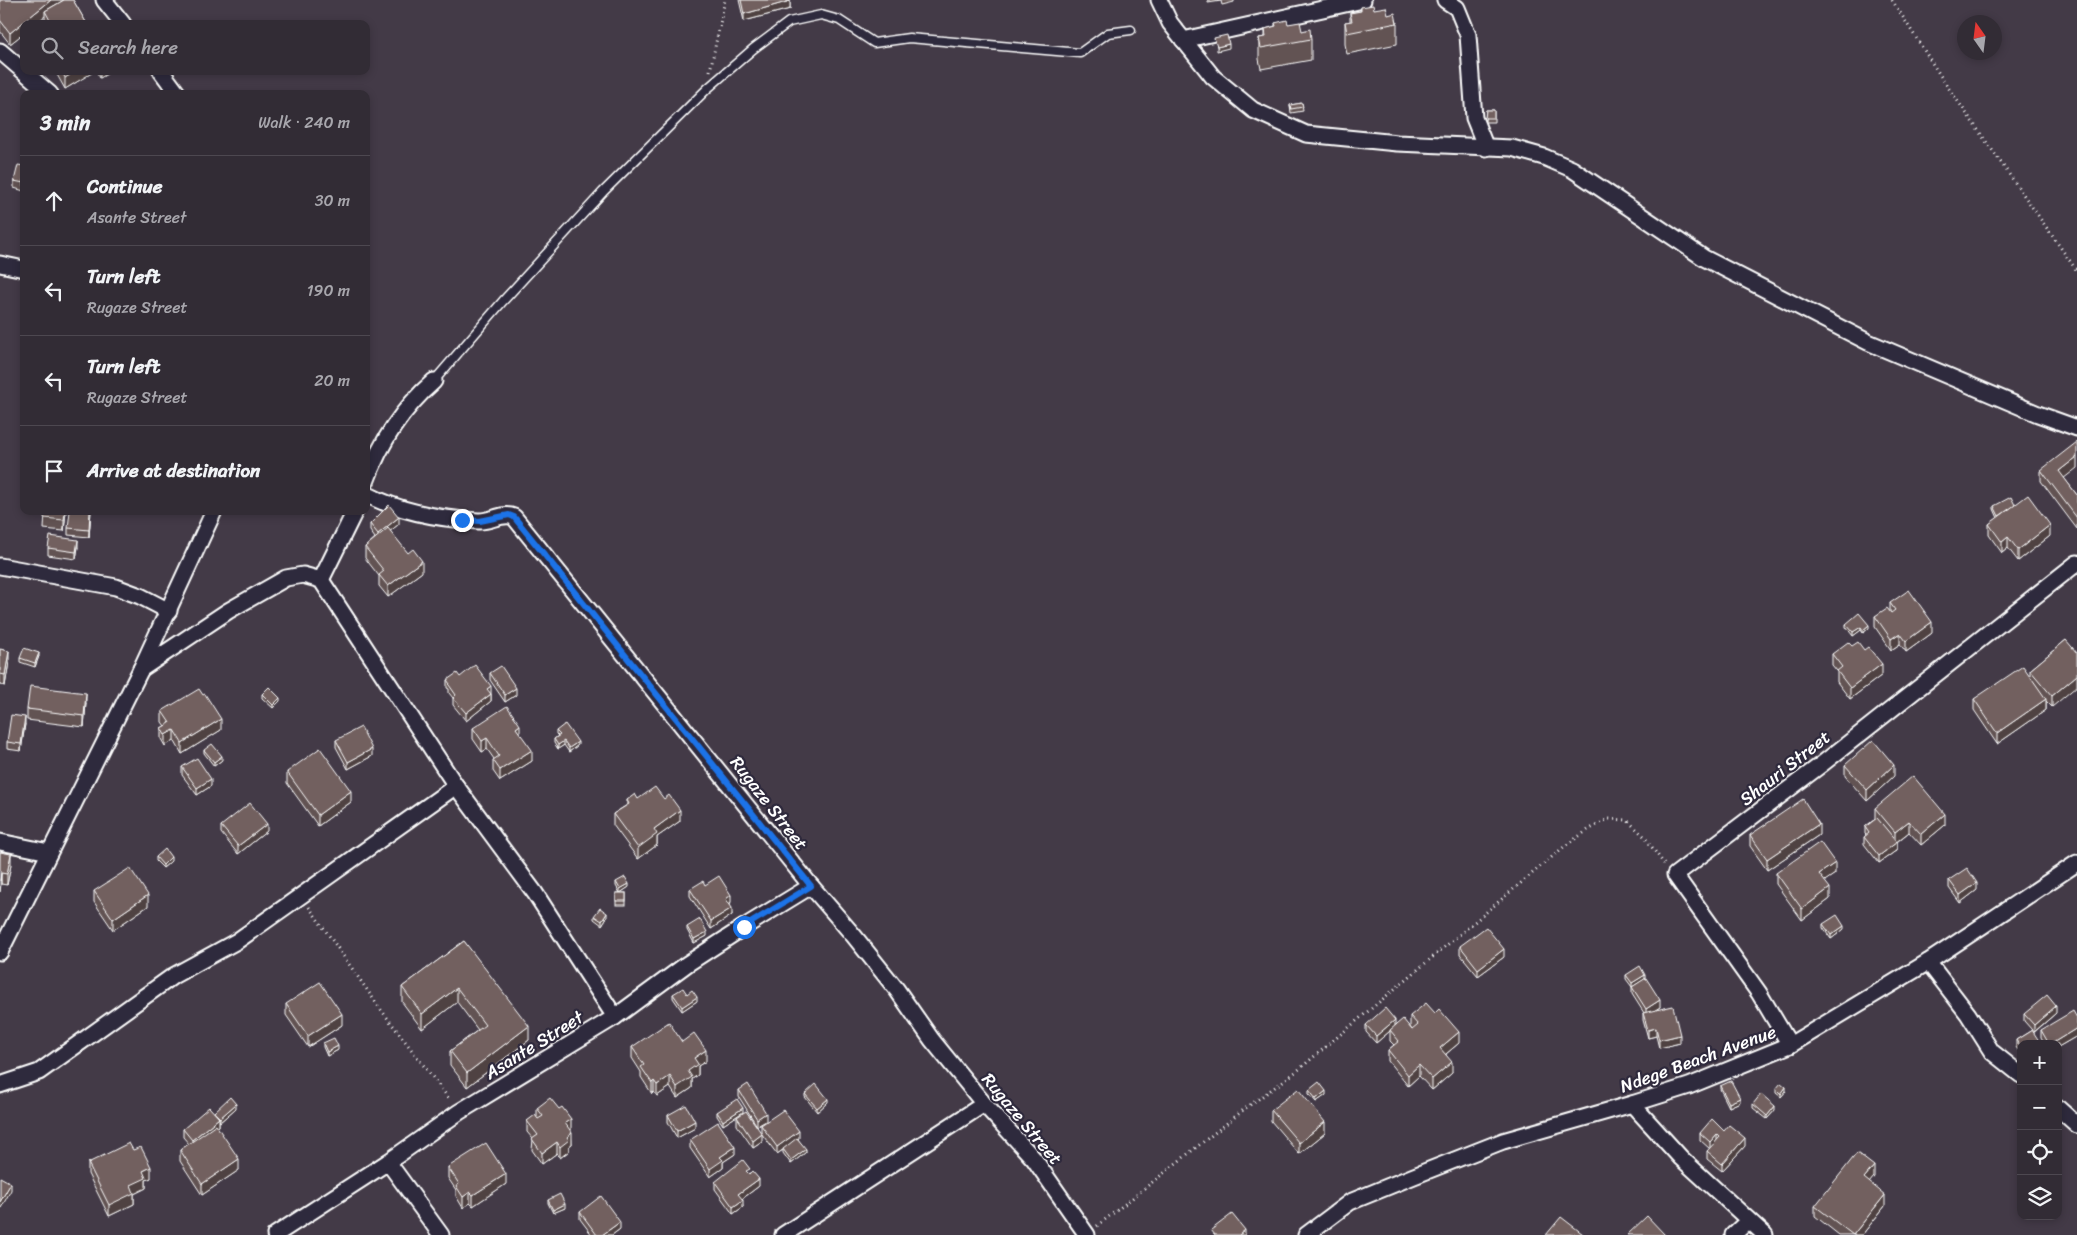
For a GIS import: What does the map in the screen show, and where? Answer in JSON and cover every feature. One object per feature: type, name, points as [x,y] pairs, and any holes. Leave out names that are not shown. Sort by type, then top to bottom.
[{"type":"street","points":[[104,0],[120,20]]},
{"type":"street","points":[[1159,0],[1170,23],[1213,77],[1253,110],[1306,134],[1397,143],[1512,148],[1544,157],[1572,169],[1713,263],[1868,342],[2038,414],[2077,428]]},
{"type":"street","points":[[1183,40],[1363,0]]},
{"type":"street","points":[[1445,0],[1457,8],[1468,34],[1474,118],[1486,148]]},
{"type":"street","points":[[0,51],[20,68]]},
{"type":"street","points":[[28,75],[45,90]]},
{"type":"street","points":[[163,75],[175,90]]},
{"type":"street","points":[[0,264],[20,269]]},
{"type":"street","points":[[370,472],[390,431],[421,392],[434,380]]},
{"type":"street","name":"Rugaze Street","points":[[370,496],[410,511],[443,518],[480,521],[500,516],[509,515],[514,517],[811,886],[854,936],[897,990],[932,1040],[984,1104],[1034,1159],[1087,1234]]},
{"type":"street","points":[[0,952],[141,669],[212,515]]},
{"type":"street","points":[[321,580],[353,515]]},
{"type":"street","name":"Shauri Street","points":[[1676,875],[1822,764],[2077,563]]},
{"type":"street","points":[[0,566],[116,587],[140,596],[169,611]]},
{"type":"street","points":[[141,669],[228,611],[286,578],[303,575],[321,580],[456,786],[535,893],[574,950],[615,1017]]},
{"type":"street","points":[[0,1085],[39,1072],[173,976],[237,941],[456,786]]},
{"type":"street","points":[[0,842],[49,852]]},
{"type":"street","name":"Ndege Beach Avenue","points":[[1306,1235],[1350,1202],[1503,1141],[1689,1086],[1790,1045],[1928,962],[2077,863]]},
{"type":"street","points":[[1676,875],[1703,916],[1759,993],[1790,1045]]},
{"type":"street","name":"Asante Street","points":[[275,1235],[388,1162],[459,1112],[615,1017],[695,959],[811,886]]},
{"type":"street","points":[[1928,962],[1968,1014],[1992,1052],[2017,1072]]},
{"type":"street","points":[[783,1235],[984,1104]]},
{"type":"street","points":[[1632,1104],[1681,1158],[1765,1235]]},
{"type":"street","points":[[2062,1112],[2077,1125]]},
{"type":"street","points":[[388,1162],[441,1235]]},
{"type":"street","points":[[1733,1235],[1748,1221]]},
{"type":"lane","points":[[434,380],[544,255],[604,192],[707,89],[753,49],[789,22],[821,15],[839,20],[874,43],[909,38],[1080,53],[1108,33],[1131,30]]},
{"type":"path","points":[[707,89],[725,0]]},
{"type":"path","points":[[1892,0],[1943,80],[2054,242],[2077,271]]},
{"type":"path","points":[[1087,1234],[1246,1108],[1297,1071],[1565,846],[1588,830],[1608,819],[1627,820],[1644,836],[1667,868],[1676,875]]},
{"type":"path","points":[[300,895],[379,1007],[459,1112]]},
{"type":"building","points":[[0,0],[51,0],[26,20],[20,20],[20,25],[10,33],[0,20]]},
{"type":"building","points":[[64,0],[73,0],[85,20],[50,20],[45,11]]},
{"type":"building","points":[[741,0],[790,0],[790,1],[744,14]]},
{"type":"building","points":[[1373,5],[1374,9],[1386,7],[1388,15],[1395,13],[1397,23],[1347,33],[1345,22],[1352,21],[1350,13],[1361,11],[1361,7]]},
{"type":"building","points":[[1287,20],[1288,24],[1300,22],[1302,31],[1310,29],[1311,39],[1261,48],[1259,38],[1266,37],[1265,29],[1276,26],[1275,23]]},
{"type":"building","points":[[1227,35],[1229,44],[1217,47],[1214,38]]},
{"type":"building","points":[[1302,103],[1303,107],[1291,109],[1290,105]]},
{"type":"building","points":[[1486,110],[1494,110],[1494,118],[1485,118]]},
{"type":"building","points":[[18,165],[20,165],[20,182],[14,181]]},
{"type":"building","points":[[2077,442],[2077,457],[2059,471],[2077,495],[2077,518],[2041,470]]},
{"type":"building","points":[[2028,495],[2050,525],[2018,550],[2008,537],[2002,542],[1989,524]]},
{"type":"building","points":[[2011,497],[2015,505],[1999,516],[1994,506]]},
{"type":"building","points":[[389,505],[399,517],[378,534],[370,524]]},
{"type":"building","points":[[44,515],[65,515],[64,520],[44,518]]},
{"type":"building","points":[[70,515],[90,515],[89,530],[68,528]]},
{"type":"building","points":[[388,528],[408,553],[413,549],[422,561],[388,586],[379,575],[384,571],[365,547]]},
{"type":"building","points":[[50,536],[78,540],[76,552],[48,548]]},
{"type":"building","points":[[1909,590],[1932,622],[1906,641],[1900,633],[1891,639],[1875,616],[1887,608],[1891,613],[1895,610],[1890,603]]},
{"type":"building","points":[[1859,613],[1869,625],[1863,630],[1861,627],[1853,632],[1846,624]]},
{"type":"building","points":[[2066,640],[2077,653],[2077,675],[2052,696],[2030,670]]},
{"type":"building","points":[[1848,642],[1852,646],[1858,642],[1864,650],[1868,647],[1882,664],[1850,688],[1837,671],[1842,667],[1832,654]]},
{"type":"building","points":[[24,648],[39,653],[35,663],[20,658]]},
{"type":"building","points":[[0,649],[9,651],[5,675],[0,674]]},
{"type":"building","points":[[475,665],[491,686],[487,689],[491,694],[466,713],[453,698],[456,695],[447,680],[457,673],[460,677]]},
{"type":"building","points":[[501,666],[516,688],[505,695],[490,673]]},
{"type":"building","points":[[2023,666],[2046,699],[1997,733],[1974,699]]},
{"type":"building","points":[[30,686],[86,693],[84,716],[27,709]]},
{"type":"building","points":[[269,687],[280,698],[273,705],[262,694]]},
{"type":"building","points":[[199,689],[203,695],[205,694],[221,719],[182,743],[174,730],[165,735],[161,728],[170,723],[162,711]]},
{"type":"building","points":[[507,706],[520,725],[516,728],[532,750],[500,770],[493,760],[499,756],[487,738],[482,741],[473,728]]},
{"type":"building","points":[[11,715],[25,717],[21,744],[7,742]]},
{"type":"building","points":[[565,724],[578,742],[569,748],[564,741],[558,745],[554,739],[560,735],[556,731]]},
{"type":"building","points":[[361,727],[372,749],[348,762],[336,740]]},
{"type":"building","points":[[1873,740],[1894,765],[1867,790],[1845,765]]},
{"type":"building","points":[[212,744],[222,756],[214,762],[204,750]]},
{"type":"building","points":[[320,748],[351,791],[318,815],[287,772]]},
{"type":"building","points":[[197,758],[211,779],[197,788],[182,767]]},
{"type":"building","points":[[1913,776],[1945,814],[1921,834],[1909,821],[1895,832],[1875,808]]},
{"type":"building","points":[[655,787],[664,799],[669,795],[680,810],[654,829],[657,834],[638,848],[613,814],[629,804],[627,800],[635,794],[638,799]]},
{"type":"building","points":[[1803,799],[1819,824],[1767,859],[1750,835]]},
{"type":"building","points":[[250,803],[267,824],[238,846],[221,826]]},
{"type":"building","points":[[1877,818],[1897,842],[1879,856],[1864,837],[1869,833],[1865,827]]},
{"type":"building","points":[[1820,842],[1835,863],[1819,874],[1830,888],[1802,909],[1776,873]]},
{"type":"building","points":[[165,849],[171,857],[163,865],[156,857]]},
{"type":"building","points":[[0,852],[11,854],[7,874],[1,873],[0,881]]},
{"type":"building","points":[[130,868],[148,895],[113,919],[94,891]]},
{"type":"building","points":[[1967,868],[1977,883],[1960,895],[1949,880]]},
{"type":"building","points":[[719,876],[731,895],[726,899],[732,908],[711,921],[690,889],[703,881],[705,885]]},
{"type":"building","points":[[625,877],[629,884],[620,889],[616,882]]},
{"type":"building","points":[[616,893],[626,893],[626,901],[616,901]]},
{"type":"building","points":[[600,908],[607,913],[602,921],[594,916]]},
{"type":"building","points":[[1837,915],[1844,926],[1831,935],[1823,924]]},
{"type":"building","points":[[700,919],[707,932],[694,939],[687,927]]},
{"type":"building","points":[[1486,927],[1504,949],[1478,969],[1460,946]]},
{"type":"building","points":[[464,941],[529,1026],[467,1073],[450,1051],[485,1025],[457,988],[422,1014],[402,987]]},
{"type":"building","points":[[1640,966],[1645,975],[1632,983],[1626,975]]},
{"type":"building","points":[[1646,978],[1660,1000],[1646,1009],[1632,987]]},
{"type":"building","points":[[320,982],[342,1014],[308,1036],[286,1004]]},
{"type":"building","points":[[683,988],[687,994],[692,990],[697,997],[682,1007],[673,994]]},
{"type":"building","points":[[2047,995],[2056,1006],[2034,1025],[2024,1014]]},
{"type":"building","points":[[1426,1003],[1435,1013],[1439,1009],[1459,1032],[1440,1048],[1452,1062],[1432,1079],[1419,1065],[1408,1075],[1388,1050],[1399,1041],[1390,1030],[1403,1019],[1412,1030],[1418,1025],[1410,1016]]},
{"type":"building","points":[[1673,1006],[1680,1035],[1659,1040],[1656,1028],[1648,1030],[1643,1013]]},
{"type":"building","points":[[1385,1008],[1395,1020],[1376,1036],[1366,1025]]},
{"type":"building","points":[[2073,1011],[2077,1018],[2077,1028],[2058,1040],[2047,1040],[2041,1030]]},
{"type":"building","points":[[669,1022],[682,1042],[694,1033],[706,1050],[694,1058],[698,1064],[688,1071],[692,1077],[677,1087],[670,1076],[657,1085],[654,1081],[652,1083],[641,1067],[644,1065],[632,1047]]},
{"type":"building","points":[[2032,1030],[2038,1040],[2017,1040],[2017,1042],[2016,1040]]},
{"type":"building","points":[[334,1038],[338,1046],[327,1052],[323,1043]]},
{"type":"building","points":[[1731,1081],[1740,1098],[1729,1103],[1720,1086]]},
{"type":"building","points":[[1319,1082],[1326,1091],[1316,1099],[1309,1090]]},
{"type":"building","points":[[1781,1083],[1786,1087],[1781,1094],[1776,1089]]},
{"type":"building","points":[[748,1084],[766,1113],[757,1119],[739,1090]]},
{"type":"building","points":[[816,1084],[828,1099],[817,1108],[805,1094]]},
{"type":"building","points":[[1298,1089],[1325,1122],[1299,1143],[1271,1110]]},
{"type":"building","points":[[1761,1094],[1775,1106],[1767,1116],[1753,1104]]},
{"type":"building","points":[[230,1097],[236,1104],[220,1118],[214,1112]]},
{"type":"building","points":[[550,1098],[559,1109],[562,1107],[571,1119],[565,1123],[572,1133],[567,1137],[569,1140],[560,1147],[557,1142],[542,1153],[532,1139],[538,1135],[527,1121],[535,1115],[538,1119],[543,1116],[537,1108]]},
{"type":"building","points":[[737,1099],[743,1108],[723,1121],[717,1112]]},
{"type":"building","points":[[686,1105],[695,1121],[677,1131],[668,1115]]},
{"type":"building","points":[[209,1107],[219,1118],[192,1140],[183,1129]]},
{"type":"building","points":[[783,1110],[799,1131],[777,1147],[761,1125]]},
{"type":"building","points":[[746,1111],[762,1134],[753,1141],[737,1117]]},
{"type":"building","points":[[1712,1119],[1724,1131],[1729,1125],[1745,1138],[1722,1164],[1707,1151],[1720,1137],[1717,1134],[1710,1142],[1700,1133]]},
{"type":"building","points":[[718,1122],[735,1147],[720,1157],[723,1160],[710,1169],[690,1140]]},
{"type":"building","points":[[216,1125],[239,1159],[202,1184],[180,1150]]},
{"type":"building","points":[[797,1138],[806,1149],[791,1160],[783,1149]]},
{"type":"building","points":[[129,1143],[133,1150],[141,1147],[151,1167],[143,1171],[146,1178],[131,1185],[134,1193],[109,1205],[88,1163]]},
{"type":"building","points":[[486,1143],[506,1174],[473,1195],[470,1192],[463,1197],[456,1186],[459,1184],[448,1167]]},
{"type":"building","points":[[1857,1153],[1874,1166],[1864,1178],[1885,1195],[1853,1235],[1815,1206]]},
{"type":"building","points":[[743,1160],[750,1169],[746,1171],[749,1174],[752,1171],[759,1179],[738,1194],[743,1200],[733,1207],[715,1182]]},
{"type":"building","points":[[0,1177],[11,1183],[0,1202]]},
{"type":"building","points":[[560,1194],[565,1204],[553,1210],[548,1200]]},
{"type":"building","points":[[601,1196],[620,1222],[602,1235],[597,1235],[580,1212]]},
{"type":"building","points":[[1232,1214],[1245,1230],[1239,1235],[1215,1235],[1211,1230]]},
{"type":"building","points":[[1647,1216],[1665,1235],[1627,1235]]},
{"type":"building","points":[[1561,1217],[1583,1234],[1546,1235]]},
{"type":"route","points":[[462,520],[490,520],[509,515],[514,517],[811,886],[744,927]]}]
